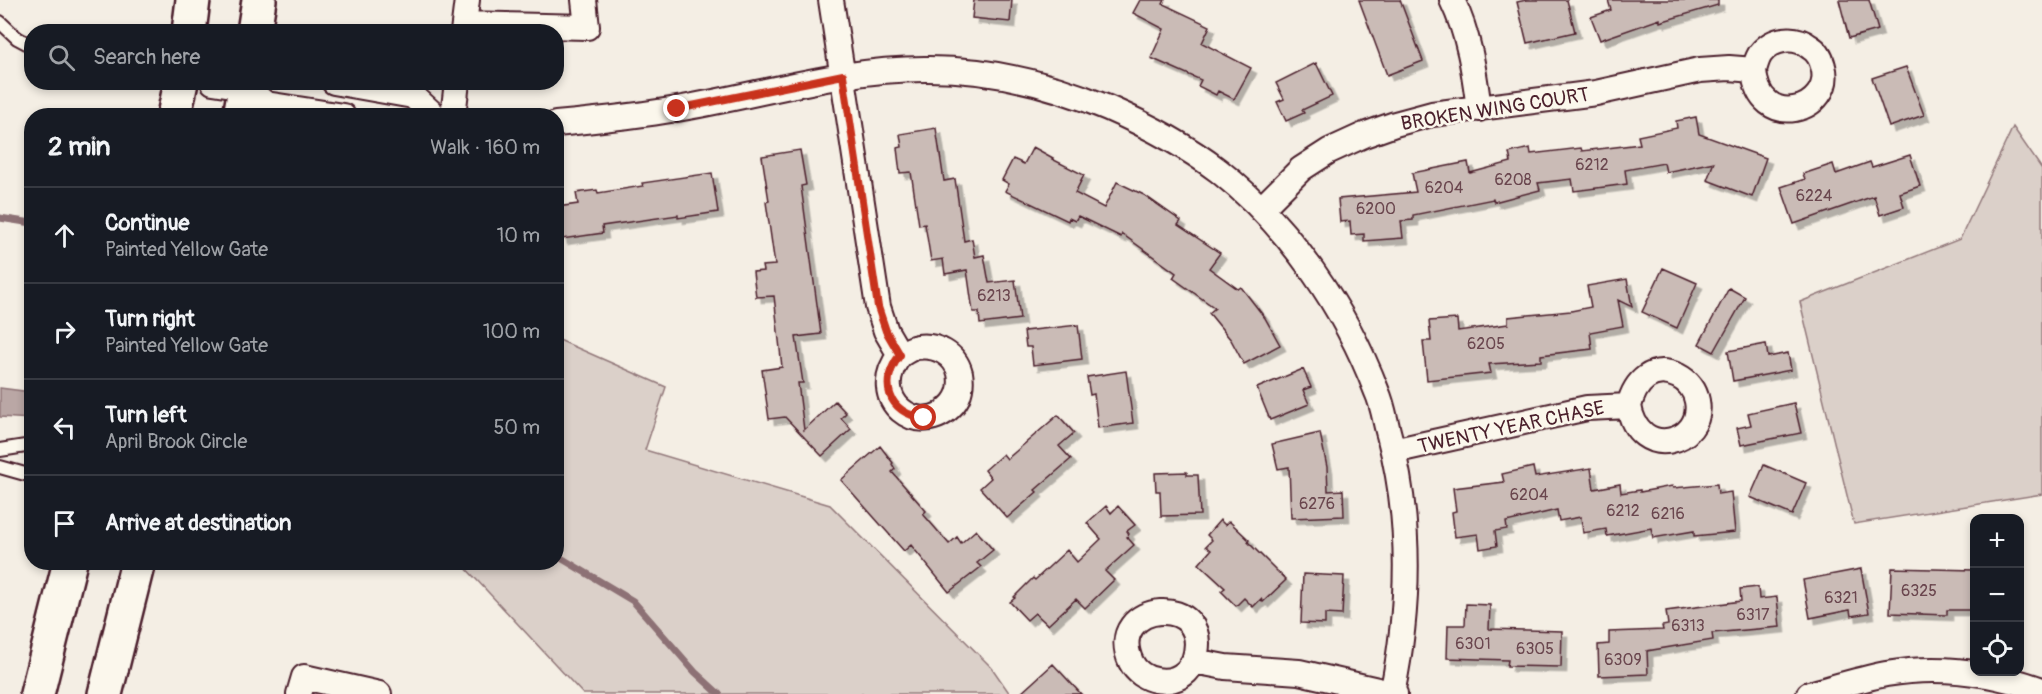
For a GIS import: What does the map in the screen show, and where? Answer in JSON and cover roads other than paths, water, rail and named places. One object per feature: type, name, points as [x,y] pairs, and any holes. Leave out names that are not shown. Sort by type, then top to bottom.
[{"type":"main road","points":[[190,24],[193,0]]},
{"type":"main road","points":[[255,24],[259,0]]},
{"type":"main road","points":[[176,108],[179,90]]},
{"type":"main road","points":[[37,694],[68,570]]},
{"type":"main road","points":[[105,694],[136,570]]},
{"type":"street","points":[[464,24],[467,0]]},
{"type":"street","points":[[564,27],[586,27],[584,0]]},
{"type":"street","points":[[831,0],[878,307],[886,331],[900,355]]},
{"type":"street","points":[[1452,0],[1463,23],[1472,56],[1479,109]]},
{"type":"street","name":"BROKEN WING COURT","points":[[1261,209],[1301,170],[1329,151],[1395,124],[1432,114],[1596,93],[1700,70],[1729,68],[1754,70]]},
{"type":"street","points":[[564,123],[677,109],[843,75],[894,70],[968,71],[1044,84],[1082,97],[1155,129],[1219,172],[1261,209],[1298,252],[1326,290],[1351,333],[1378,394],[1394,451],[1406,529],[1407,572],[1401,647],[1393,694],[1299,672],[1225,667],[1194,661]]},
{"type":"street","points":[[379,90],[413,96],[426,108]]},
{"type":"street","points":[[454,108],[456,90]]},
{"type":"street","points":[[246,92],[266,104],[292,108]]},
{"type":"street","name":"TWENTY YEAR CHASE","points":[[1394,451],[1587,408],[1629,406]]},
{"type":"street","points":[[1809,694],[1886,674],[1945,670],[2003,678],[2042,690]]},
{"type":"street","points":[[302,685],[380,694]]},
{"type":"lane","points":[[0,22],[24,42]]},
{"type":"lane","points":[[0,450],[24,446]]},
{"type":"lane","points":[[0,467],[24,474]]},
{"type":"waterway","points":[[0,218],[24,222]]},
{"type":"waterway","points":[[564,560],[633,601],[695,672],[719,694]]}]
